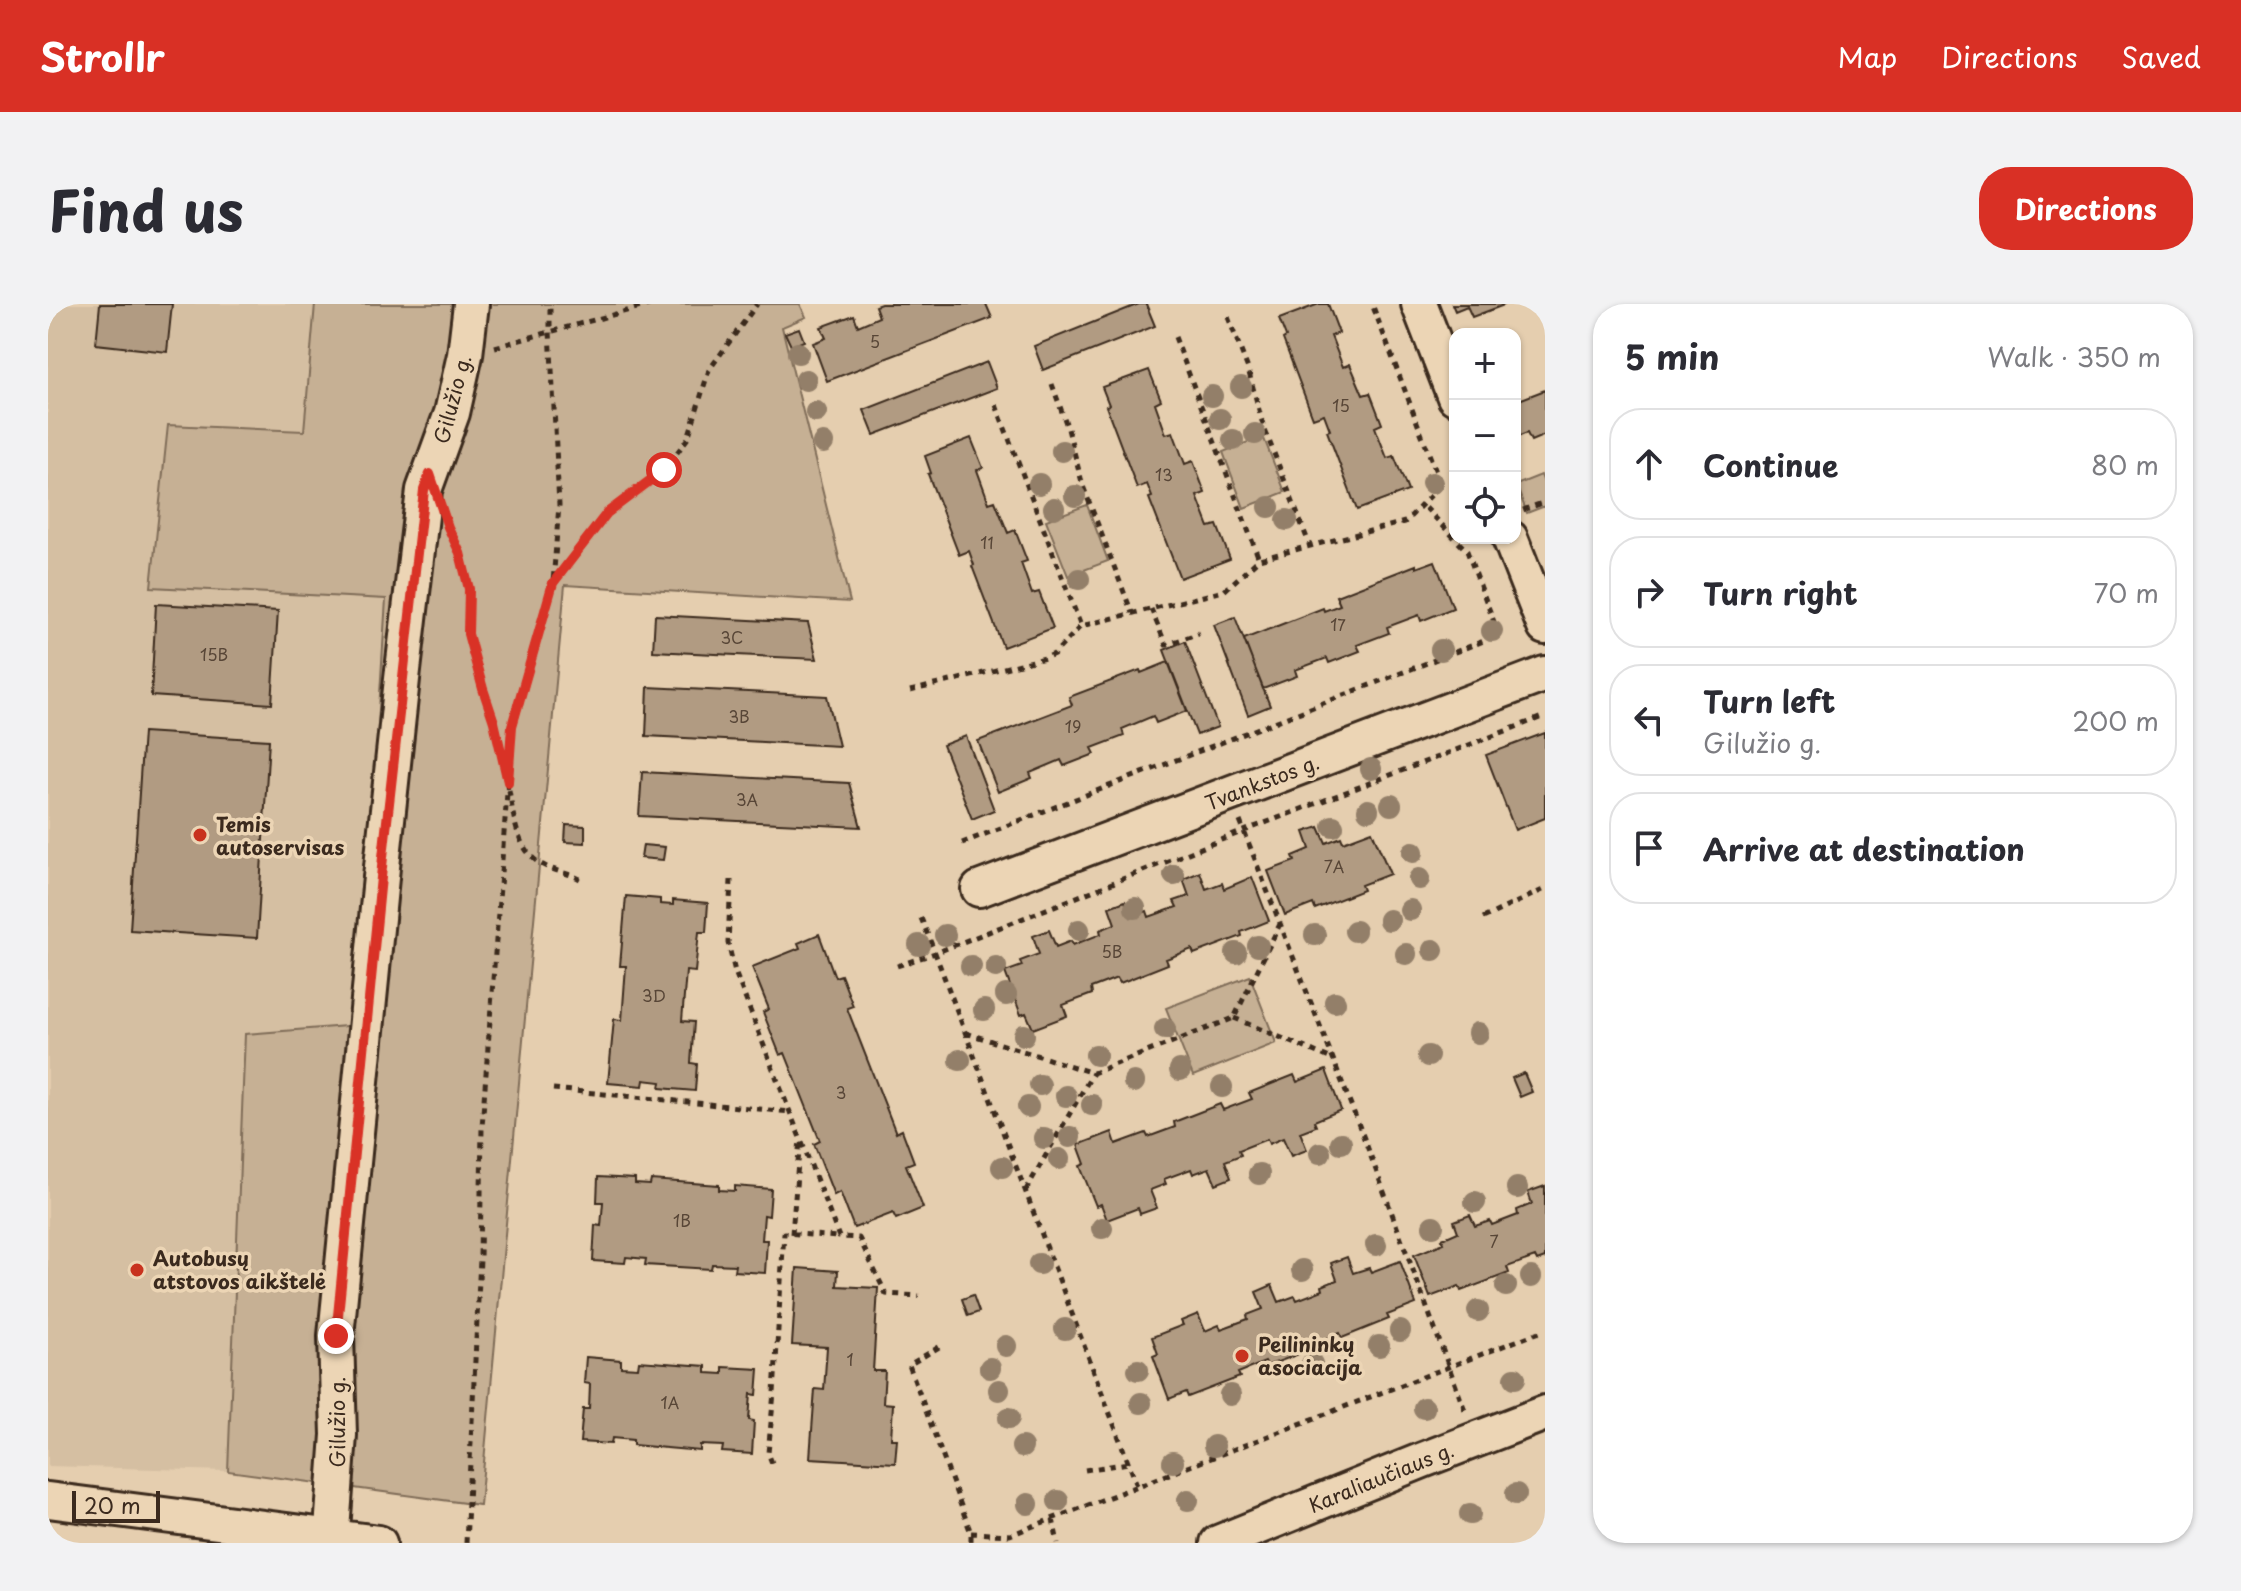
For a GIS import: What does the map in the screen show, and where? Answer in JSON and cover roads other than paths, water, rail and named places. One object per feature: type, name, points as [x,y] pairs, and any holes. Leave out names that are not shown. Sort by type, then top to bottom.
[{"type":"street","name":"Gilužio g.","points":[[332,1540],[339,1435],[336,1336],[404,665],[424,490],[452,413],[465,355],[471,304]]},
{"type":"street","points":[[1419,304],[1449,382]]},
{"type":"street","points":[[1512,544],[1545,627]]},
{"type":"street","name":"Tvankstos g.","points":[[979,889],[1545,674]]},
{"type":"street","name":"Karaliaučiaus g.","points":[[1218,1543],[1545,1413]]},
{"type":"street","points":[[48,1500],[332,1540],[379,1543]]},
{"type":"place","name":"Temis autoservisas","points":[[200,835]]},
{"type":"place","name":"Autobusų atstovos aikštelė","points":[[137,1270]]},
{"type":"place","name":"Peilininkų asociacija","points":[[1242,1356]]}]
